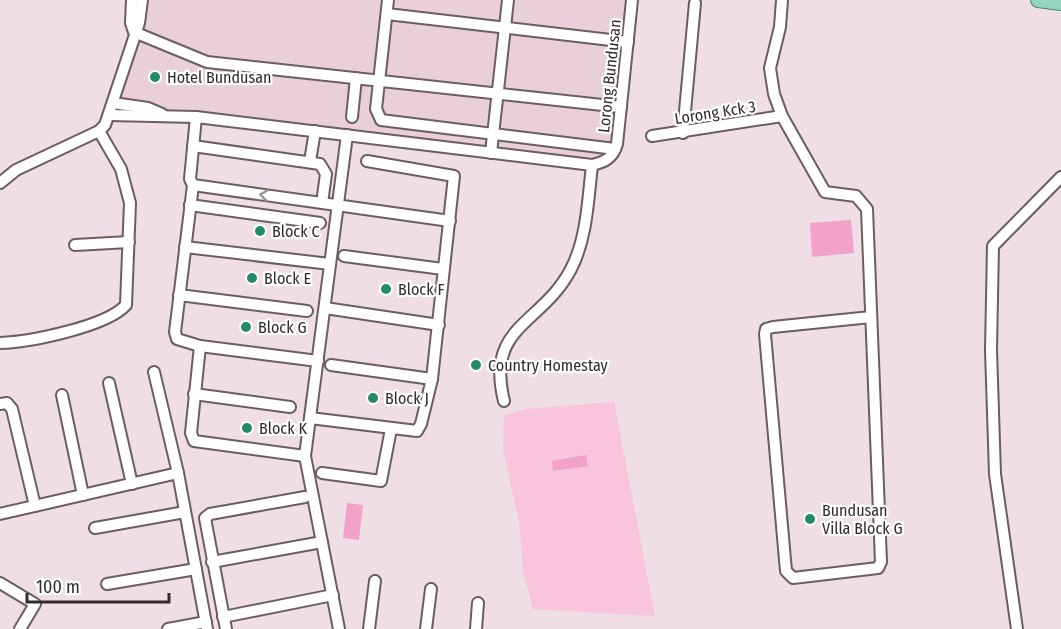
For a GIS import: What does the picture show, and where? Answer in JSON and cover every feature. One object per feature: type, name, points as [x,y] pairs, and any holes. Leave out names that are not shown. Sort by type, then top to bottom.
[{"type":"main road","points":[[1038,0],[1061,3]]},
{"type":"street","points":[[132,0],[131,23],[134,32],[207,62],[621,107]]},
{"type":"street","points":[[0,183],[16,171],[99,131],[109,115],[134,32],[139,23],[142,0]]},
{"type":"street","points":[[388,0],[376,113],[381,120],[615,149]]},
{"type":"street","points":[[491,153],[508,0]]},
{"type":"street","name":"Lorong Bundusan","points":[[592,165],[604,162],[615,149],[632,0]]},
{"type":"street","points":[[782,0],[780,27],[771,68],[774,94],[782,116],[825,192],[856,196],[867,209],[879,459],[881,566],[793,578],[786,571],[766,329],[871,317]]},
{"type":"street","points":[[683,133],[695,3]]},
{"type":"street","points":[[387,14],[628,42]]},
{"type":"street","points":[[352,117],[356,78]]},
{"type":"street","points":[[112,104],[148,108],[162,114]]},
{"type":"street","points":[[109,115],[147,117],[162,114],[196,117],[592,165],[583,236],[572,267],[551,299],[511,336],[502,351],[500,376],[504,401]]},
{"type":"street","name":"Lorong Kck 3","points":[[652,136],[782,116]]},
{"type":"street","points":[[196,117],[190,179],[193,185],[176,337],[180,341],[200,346],[318,361]]},
{"type":"street","points":[[0,343],[28,341],[76,328],[110,317],[126,305],[130,203],[121,170],[99,131]]},
{"type":"street","points":[[310,161],[315,131]]},
{"type":"street","points":[[339,629],[305,456],[347,135]]},
{"type":"street","points":[[192,146],[320,164],[326,174],[322,203]]},
{"type":"street","points":[[310,418],[417,431],[421,424],[432,379],[454,180],[451,174],[367,161]]},
{"type":"street","points":[[1017,629],[995,474],[991,350],[993,246],[1061,177]]},
{"type":"street","points":[[193,185],[450,221]]},
{"type":"street","points":[[190,205],[320,223]]},
{"type":"street","points":[[75,245],[129,242]]},
{"type":"street","points":[[185,247],[330,264]]},
{"type":"street","points":[[344,256],[443,269]]},
{"type":"street","points":[[179,295],[307,311]]},
{"type":"street","points":[[325,308],[439,325]]},
{"type":"street","points":[[200,346],[191,433],[194,441],[305,456]]},
{"type":"street","points":[[331,364],[432,379]]},
{"type":"street","points":[[154,372],[178,473],[207,626],[168,629]]},
{"type":"street","points":[[109,382],[132,484]]},
{"type":"street","points":[[194,394],[290,407]]},
{"type":"street","points":[[62,395],[83,495]]},
{"type":"street","points":[[0,404],[7,403],[12,409],[35,506]]},
{"type":"street","points":[[322,473],[381,481],[391,429]]},
{"type":"street","points":[[0,514],[178,473]]},
{"type":"street","points":[[226,629],[204,522],[207,515],[305,497]]},
{"type":"street","points":[[95,528],[185,512]]},
{"type":"street","points":[[212,562],[322,542]]},
{"type":"street","points":[[107,584],[196,569]]},
{"type":"street","points":[[369,629],[375,581]]},
{"type":"street","points":[[0,583],[35,603],[20,629]]},
{"type":"street","points":[[426,629],[431,589]]},
{"type":"street","points":[[223,616],[333,595]]},
{"type":"street","points":[[476,629],[478,603]]},
{"type":"shaded area","points":[[142,0],[632,0],[617,144],[604,162],[115,109]]},
{"type":"shaded area","points":[[851,220],[854,253],[812,257],[810,223]]},
{"type":"shaded area","points":[[614,402],[655,616],[533,609],[523,571],[519,522],[503,450],[504,416],[525,409]]},
{"type":"shaded area","points":[[586,455],[588,466],[553,471],[552,461]]},
{"type":"shaded area","points":[[347,503],[363,505],[359,540],[343,538]]},
{"type":"place","name":"Hotel Bundusan","points":[[155,77]]},
{"type":"place","name":"Block C","points":[[260,231]]},
{"type":"place","name":"Block E","points":[[252,278]]},
{"type":"place","name":"Block F","points":[[386,289]]},
{"type":"place","name":"Block G","points":[[246,327]]},
{"type":"place","name":"Country Homestay","points":[[476,365]]},
{"type":"place","name":"Block J","points":[[373,398]]},
{"type":"place","name":"Block K","points":[[247,428]]},
{"type":"place","name":"Bundusan Villa Block G","points":[[810,519]]}]
